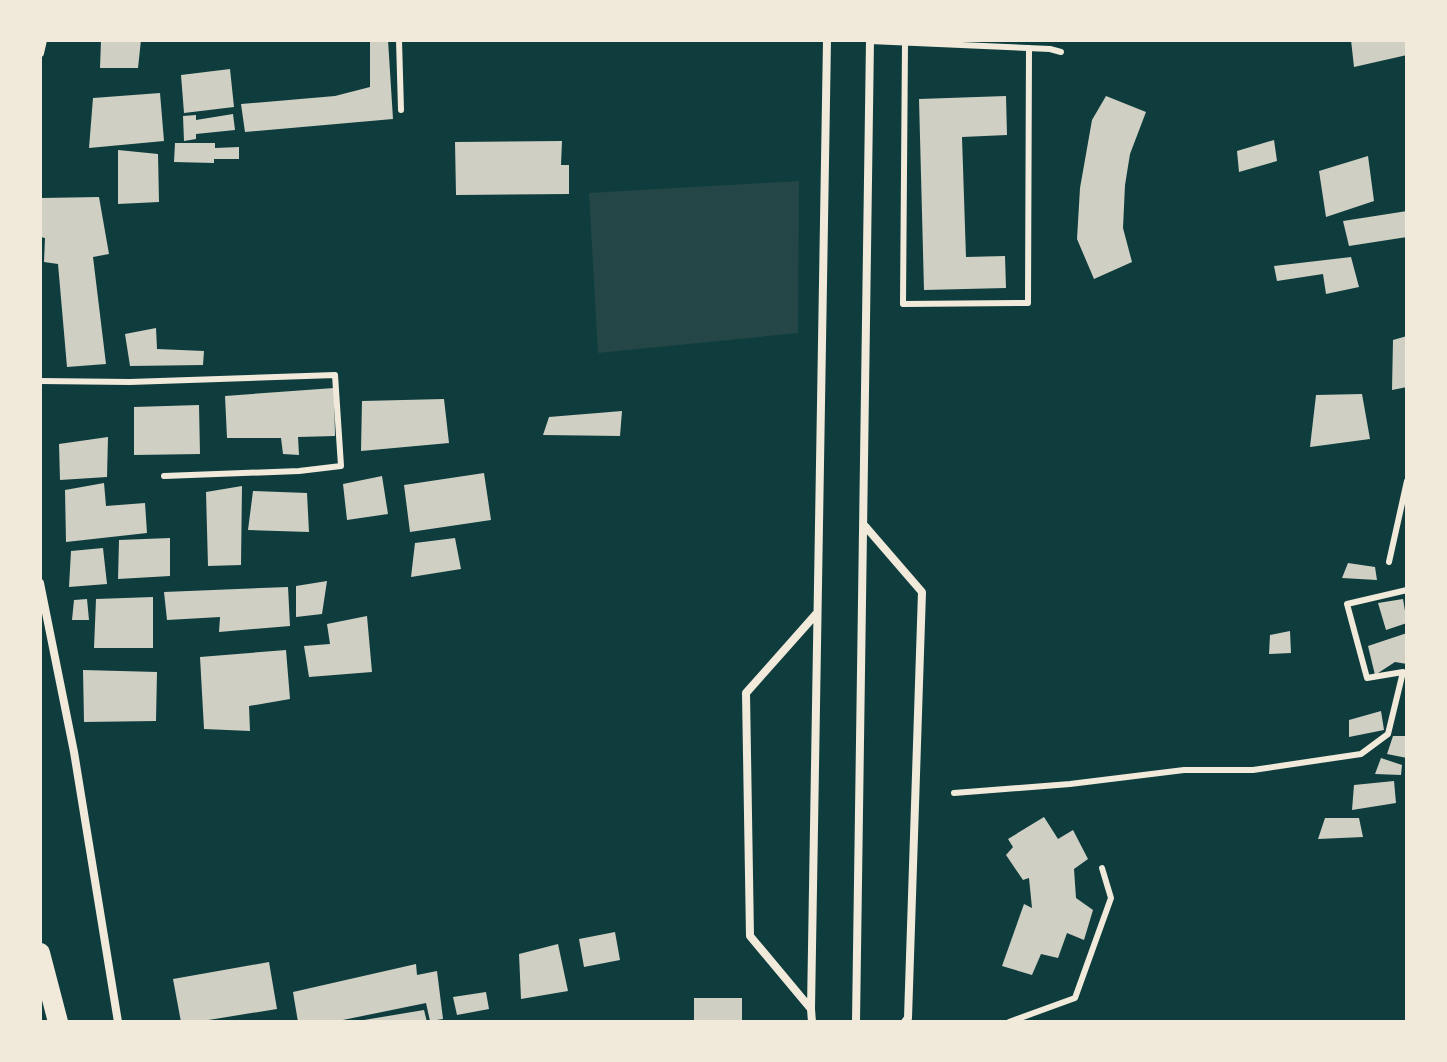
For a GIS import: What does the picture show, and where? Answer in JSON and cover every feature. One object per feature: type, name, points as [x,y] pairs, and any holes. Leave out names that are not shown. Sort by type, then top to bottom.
[{"type":"main road","points":[[40,953],[58,1022]]},
{"type":"street","points":[[40,53],[43,40]]},
{"type":"street","points":[[812,1022],[827,40]]},
{"type":"street","points":[[856,1022],[870,40]]},
{"type":"street","points":[[864,525],[922,592],[908,1018],[905,1022]]},
{"type":"street","points":[[40,583],[74,752],[118,1022]]},
{"type":"street","points":[[811,1009],[750,936],[746,693],[818,613]]},
{"type":"lane","points":[[399,40],[401,110]]},
{"type":"lane","points":[[870,40],[1061,52]]},
{"type":"lane","points":[[905,42],[903,304],[1028,303],[1029,48]]},
{"type":"lane","points":[[40,381],[130,382],[335,375],[341,466],[299,471],[164,476]]},
{"type":"lane","points":[[1389,562],[1407,481]]},
{"type":"lane","points":[[954,793],[1070,784],[1184,770],[1253,770],[1361,754],[1388,734],[1403,672],[1367,678],[1347,604],[1407,590]]},
{"type":"lane","points":[[1009,1022],[1075,998],[1111,898],[1102,868]]},
{"type":"shaded area","points":[[799,181],[798,333],[598,353],[589,193]]},
{"type":"building","points":[[101,40],[141,40],[138,68],[100,68]]},
{"type":"building","points":[[370,40],[388,40],[393,119],[245,132],[241,104],[335,96],[370,87]]},
{"type":"building","points":[[1351,40],[1407,40],[1407,55],[1354,67]]},
{"type":"building","points":[[230,69],[234,107],[184,113],[181,75]]},
{"type":"building","points":[[160,93],[164,141],[89,148],[93,98]]},
{"type":"building","points":[[1006,96],[1007,135],[962,137],[966,257],[1005,256],[1006,288],[924,290],[919,99]]},
{"type":"building","points":[[1106,96],[1146,112],[1130,154],[1125,185],[1123,228],[1132,262],[1094,279],[1077,239],[1080,188],[1092,120]]},
{"type":"building","points":[[233,114],[235,130],[196,134],[196,139],[184,141],[183,116],[196,115],[196,120]]},
{"type":"building","points":[[1274,140],[1277,161],[1239,172],[1237,151]]},
{"type":"building","points":[[562,141],[561,165],[569,165],[569,194],[456,195],[455,142]]},
{"type":"building","points":[[175,143],[215,143],[215,148],[239,147],[239,159],[214,159],[214,163],[174,162]]},
{"type":"building","points":[[118,150],[158,154],[159,202],[118,204]]},
{"type":"building","points":[[1368,156],[1374,201],[1326,217],[1319,171]]},
{"type":"building","points":[[99,197],[109,254],[93,257],[106,364],[67,367],[58,264],[44,262],[45,238],[40,237],[40,205],[42,198]]},
{"type":"building","points":[[1407,211],[1407,237],[1349,246],[1343,221]]},
{"type":"building","points":[[1351,257],[1359,287],[1326,294],[1323,274],[1277,281],[1274,266]]},
{"type":"building","points":[[156,328],[157,349],[204,351],[203,365],[130,366],[125,334]]},
{"type":"building","points":[[1407,336],[1407,387],[1392,390],[1393,340]]},
{"type":"building","points":[[334,388],[335,436],[298,437],[299,455],[283,454],[281,438],[227,438],[225,396]]},
{"type":"building","points":[[1362,394],[1370,439],[1310,447],[1316,395]]},
{"type":"building","points":[[444,399],[449,443],[361,451],[362,401]]},
{"type":"building","points":[[199,405],[200,454],[134,455],[134,407]]},
{"type":"building","points":[[622,411],[620,436],[543,435],[549,417]]},
{"type":"building","points":[[108,437],[107,477],[60,480],[59,444]]},
{"type":"building","points":[[484,473],[491,520],[410,532],[404,485]]},
{"type":"building","points":[[382,476],[388,514],[347,520],[343,484]]},
{"type":"building","points":[[104,483],[106,506],[145,503],[147,533],[66,542],[65,490]]},
{"type":"building","points":[[242,486],[241,565],[208,566],[206,492]]},
{"type":"building","points":[[253,491],[307,493],[309,532],[248,530]]},
{"type":"building","points":[[170,538],[170,576],[118,579],[119,540]]},
{"type":"building","points":[[455,538],[461,569],[411,577],[415,543]]},
{"type":"building","points":[[103,548],[107,584],[69,587],[71,551]]},
{"type":"building","points":[[1348,563],[1375,567],[1377,580],[1342,578]]},
{"type":"building","points":[[327,581],[322,614],[296,617],[296,586]]},
{"type":"building","points":[[288,587],[290,626],[219,632],[220,617],[167,620],[164,592]]},
{"type":"building","points":[[153,597],[153,648],[94,648],[96,599]]},
{"type":"building","points":[[87,599],[89,620],[72,620],[74,600]]},
{"type":"building","points":[[1403,599],[1407,623],[1386,630],[1378,603]]},
{"type":"building","points":[[367,616],[372,672],[309,677],[304,646],[330,644],[327,624]]},
{"type":"building","points":[[1290,631],[1291,653],[1269,654],[1270,635]]},
{"type":"building","points":[[1407,633],[1407,664],[1395,662],[1375,675],[1368,646]]},
{"type":"building","points":[[286,650],[290,699],[249,706],[250,731],[204,729],[200,657]]},
{"type":"building","points":[[83,670],[157,672],[156,721],[84,722]]},
{"type":"building","points":[[1381,711],[1384,730],[1349,737],[1349,720]]},
{"type":"building","points":[[1393,736],[1407,736],[1407,758],[1387,754]]},
{"type":"building","points":[[1381,758],[1402,765],[1401,775],[1375,774]]},
{"type":"building","points":[[1394,781],[1396,803],[1352,810],[1354,785]]},
{"type":"building","points":[[1044,817],[1058,839],[1073,830],[1088,859],[1074,869],[1076,898],[1093,910],[1084,940],[1067,933],[1058,958],[1041,954],[1032,975],[1002,966],[1024,904],[1032,908],[1029,878],[1023,880],[1006,855],[1013,847],[1008,839]]},
{"type":"building","points":[[1325,818],[1359,818],[1363,837],[1318,839]]},
{"type":"building","points":[[615,932],[620,960],[584,967],[579,939]]},
{"type":"building","points":[[558,944],[568,991],[521,999],[519,954]]},
{"type":"building","points":[[269,962],[277,1009],[181,1022],[173,979]]},
{"type":"building","points":[[416,964],[417,975],[437,971],[443,1019],[430,1021],[426,1003],[333,1022],[298,1022],[293,992]]},
{"type":"building","points":[[486,992],[489,1009],[457,1015],[453,997]]},
{"type":"building","points":[[694,998],[742,998],[742,1022],[694,1022]]},
{"type":"building","points":[[424,1010],[427,1022],[364,1020]]}]
